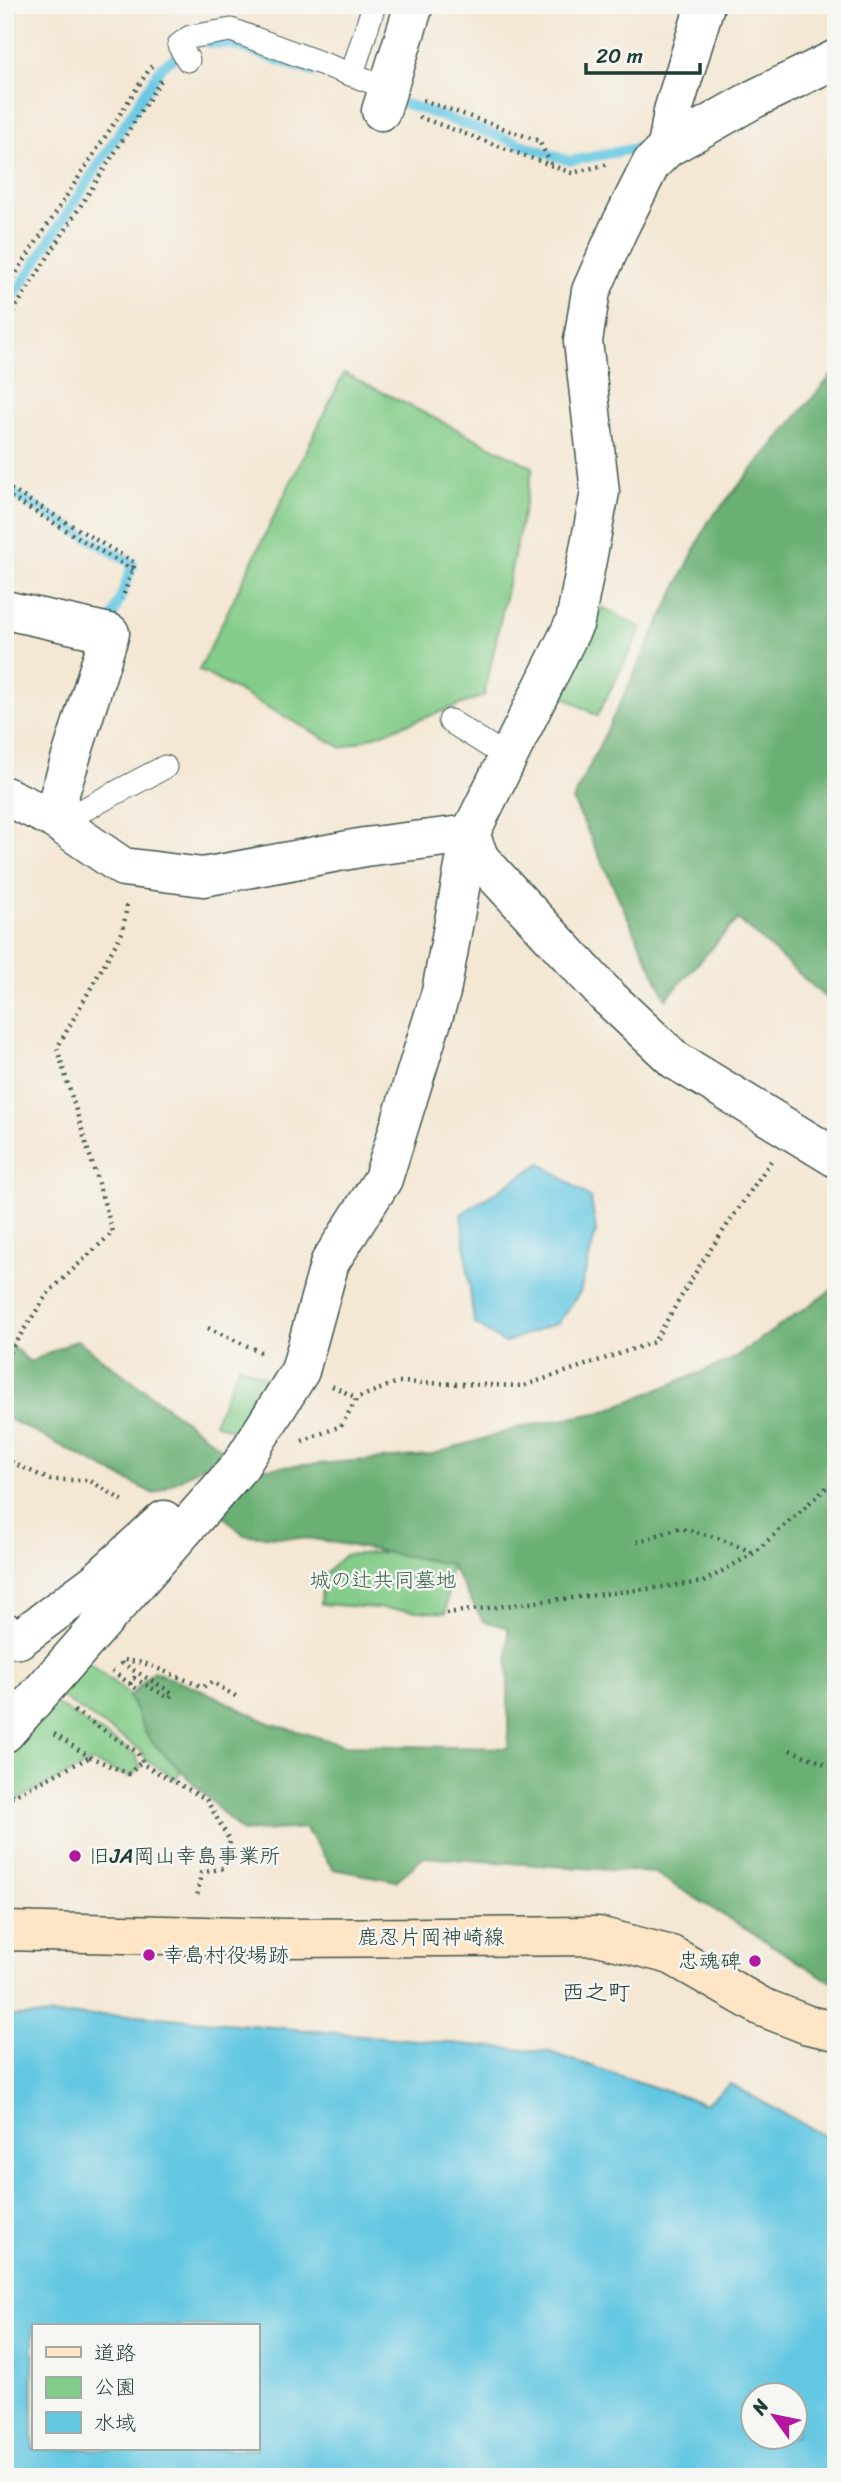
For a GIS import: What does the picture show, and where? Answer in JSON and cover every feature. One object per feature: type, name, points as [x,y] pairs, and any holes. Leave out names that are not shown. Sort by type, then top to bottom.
[{"type":"main road","name":"鹿忍片岡神崎線","points":[[5,1931],[288,1938],[598,1936],[671,1955],[762,2007],[808,2025],[836,2031]]},
{"type":"street","points":[[384,101],[414,5]]},
{"type":"street","points":[[5,1733],[240,1466],[300,1371],[330,1262],[383,1179],[441,992],[470,834],[510,759],[575,622],[600,492],[577,378],[591,291],[665,141],[705,5]]},
{"type":"street","points":[[665,141],[836,59]]},
{"type":"street","points":[[5,610],[110,633],[52,818]]},
{"type":"street","points":[[5,796],[52,818],[122,866],[203,877],[365,847],[470,834]]},
{"type":"street","points":[[470,834],[480,859],[606,995],[675,1060],[836,1158]]},
{"type":"street","points":[[5,1632],[19,1639],[96,1582],[167,1517],[240,1466]]},
{"type":"lane","points":[[352,74],[374,5]]},
{"type":"lane","points":[[184,53],[190,37],[231,30],[352,74],[384,101]]},
{"type":"lane","points":[[450,721],[510,759]]},
{"type":"lane","points":[[52,818],[83,810],[166,767]]},
{"type":"path","points":[[5,290],[155,61],[184,53]]},
{"type":"path","points":[[5,324],[166,72],[184,53]]},
{"type":"path","points":[[384,101],[540,141],[551,165]]},
{"type":"path","points":[[384,101],[572,173],[636,157],[665,141]]},
{"type":"path","points":[[5,486],[135,563],[110,633]]},
{"type":"path","points":[[5,494],[133,570]]},
{"type":"path","points":[[5,1358],[49,1292],[113,1232],[57,1048],[123,931],[134,868]]},
{"type":"path","points":[[240,1466],[341,1426],[357,1398],[398,1382],[523,1386],[654,1342],[700,1265],[790,1131]]},
{"type":"path","points":[[208,1328],[274,1358]]},
{"type":"path","points":[[5,1459],[50,1480],[89,1480],[143,1513],[133,1548]]},
{"type":"path","points":[[446,1613],[704,1582],[754,1553],[836,1479]]},
{"type":"path","points":[[637,1542],[678,1528],[718,1538],[754,1553]]},
{"type":"path","points":[[130,1684],[134,1678],[169,1698],[173,1693],[121,1663],[124,1660],[144,1663],[203,1687],[212,1682],[237,1697]]},
{"type":"path","points":[[43,1690],[137,1752],[144,1765],[206,1799],[230,1841],[224,1868],[201,1873],[191,1935]]},
{"type":"path","points":[[54,1733],[90,1757],[129,1774],[142,1761]]},
{"type":"path","points":[[790,1750],[836,1768]]},
{"type":"path","points":[[5,1792],[13,1796],[90,1757]]},
{"type":"green space","points":[[836,370],[836,1007],[738,919],[666,999],[573,800],[708,522]]},
{"type":"green space","points":[[344,373],[533,467],[484,696],[342,748],[199,670]]},
{"type":"green space","points":[[602,607],[642,628],[597,716],[563,696]]},
{"type":"green space","points":[[836,1287],[836,1985],[655,1873],[424,1857],[396,1881],[333,1869],[305,1828],[242,1832],[149,1739],[129,1697],[153,1671],[202,1690],[269,1723],[345,1745],[508,1748],[508,1628],[483,1621],[450,1564],[314,1539],[244,1535],[220,1513],[254,1469],[430,1455],[522,1427],[602,1412],[729,1361]]},
{"type":"green space","points":[[5,1340],[30,1362],[77,1340],[227,1452],[154,1494],[5,1417]]},
{"type":"green space","points":[[239,1365],[274,1382],[248,1436],[214,1423]]},
{"type":"green space","name":"城の辻共同墓地","points":[[388,1552],[450,1564],[446,1613],[321,1604],[322,1577],[345,1555]]},
{"type":"green space","points":[[86,1661],[196,1750],[176,1779],[147,1761],[140,1750],[57,1694]]},
{"type":"green space","points":[[50,1700],[135,1754],[141,1767],[130,1777],[92,1762],[6,1805],[5,1755]]},
{"type":"water","points":[[541,1163],[591,1198],[596,1232],[580,1292],[559,1322],[504,1343],[474,1323],[461,1214]]},
{"type":"water","points":[[136,2015],[549,2052],[705,2104],[730,2084],[828,2138],[836,2138],[836,2477],[5,2477],[5,2016]]},
{"type":"waterway","points":[[208,43],[231,44],[313,72]]},
{"type":"waterway","points":[[5,310],[162,66],[184,52]]},
{"type":"waterway","points":[[406,104],[570,161],[642,147],[653,141]]},
{"type":"waterway","points":[[5,489],[133,564],[110,625]]},
{"type":"place","name":"旧JA岡山幸島事業所","points":[[75,1856]]},
{"type":"place","name":"幸島村役場跡","points":[[149,1955]]},
{"type":"place","name":"忠魂碑","points":[[755,1961]]},
{"type":"district","name":"西之町","points":[[596,1992]]}]
